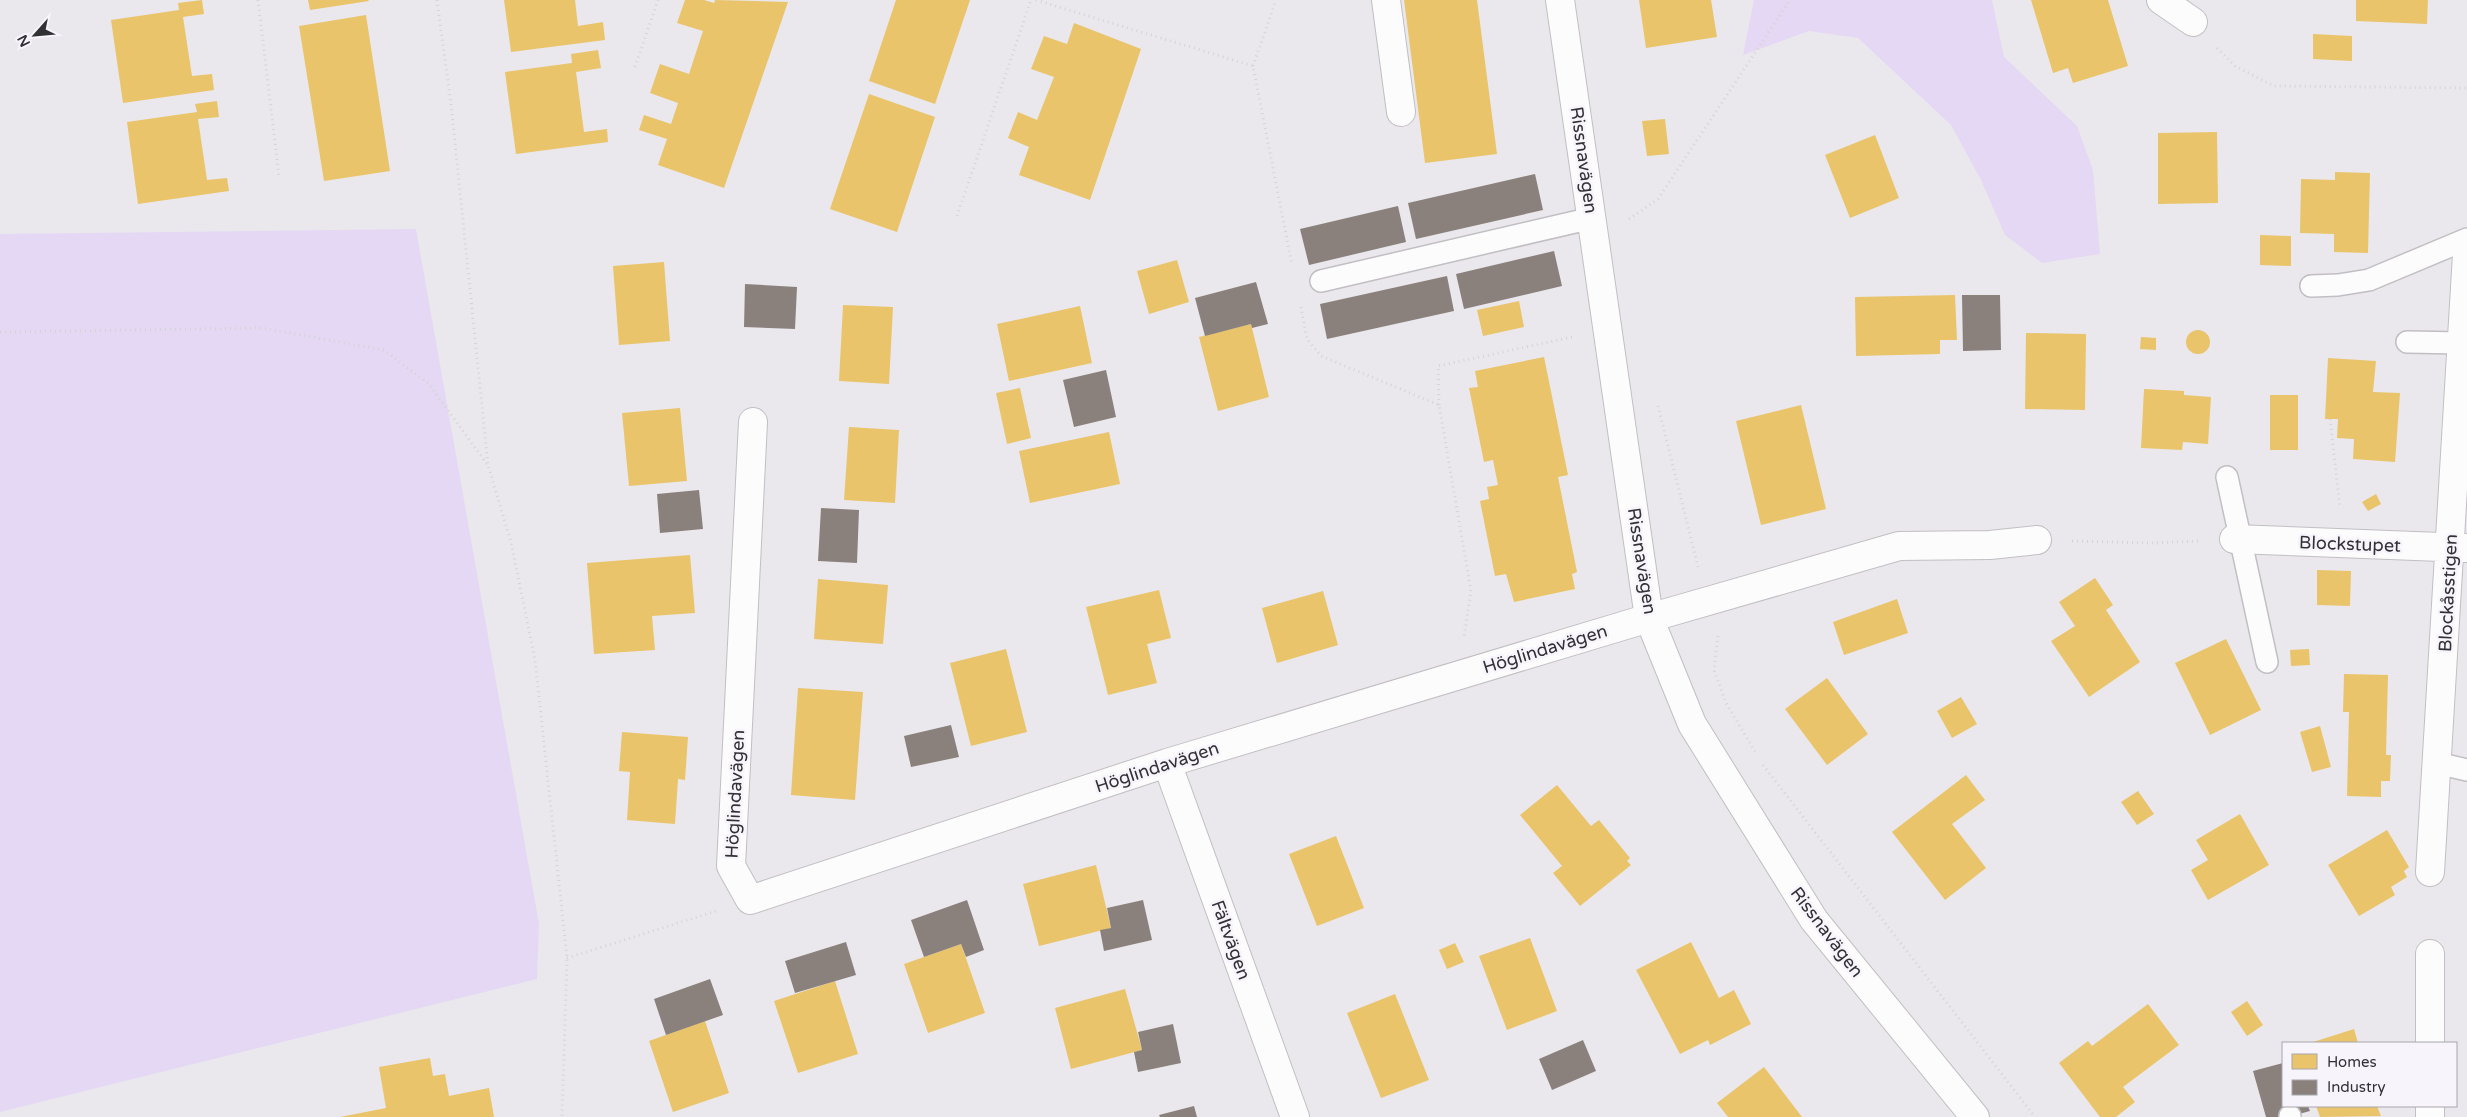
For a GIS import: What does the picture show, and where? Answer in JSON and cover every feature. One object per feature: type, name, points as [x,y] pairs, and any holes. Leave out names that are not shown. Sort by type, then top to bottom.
[{"type":"street","points":[[1386,0],[1401,112]]},
{"type":"street","name":"Rissnavägen","points":[[1560,0],[1649,618],[1692,724],[1814,920],[1975,1117]]},
{"type":"street","points":[[2161,0],[2193,22]]},
{"type":"street","name":"Blockåsstigen","points":[[2430,872],[2437,763],[2459,548],[2462,343],[2467,254]]},
{"type":"street","name":"Höglindavägen","points":[[753,422],[731,866],[750,900],[1167,763],[1649,618],[1899,546],[1990,545],[2037,540]]},
{"type":"street","name":"Blockstupet","points":[[2237,539],[2459,548]]},
{"type":"street","name":"Fältvägen","points":[[1167,763],[1295,1117]]},
{"type":"street","points":[[2430,954],[2430,1042]]},
{"type":"lane","points":[[1321,281],[1594,230]]},
{"type":"lane","points":[[2311,286],[2338,285],[2369,280],[2467,240]]},
{"type":"lane","points":[[2407,342],[2462,343]]},
{"type":"lane","points":[[2227,477],[2237,539],[2267,662]]},
{"type":"lane","points":[[2437,763],[2467,770]]},
{"type":"path","points":[[258,0],[279,176]]},
{"type":"path","points":[[438,0],[451,104],[488,465],[511,542],[535,660],[567,958],[562,1117]]},
{"type":"path","points":[[635,68],[658,0]]},
{"type":"path","points":[[957,216],[1031,0]]},
{"type":"path","points":[[1252,66],[1276,0]]},
{"type":"path","points":[[1594,230],[1658,199],[1790,0]]},
{"type":"path","points":[[2193,22],[2235,66],[2274,86],[2467,88]]},
{"type":"path","points":[[0,332],[262,328],[384,350],[429,384],[488,465]]},
{"type":"path","points":[[1439,405],[1438,366],[1608,329]]},
{"type":"path","points":[[1657,404],[1701,577],[1710,600],[1719,640],[1714,670],[1726,703],[1764,766],[2035,1117]]},
{"type":"path","points":[[2330,419],[2340,500],[2338,544]]},
{"type":"path","points":[[2037,540],[2151,543],[2237,539]]},
{"type":"path","points":[[567,958],[750,900]]},
{"type":"shaded area","points":[[1754,0],[1992,0],[2004,57],[2077,126],[2093,170],[2100,254],[2042,263],[2005,235],[1980,178],[1951,125],[1858,38],[1809,31],[1743,55]]},
{"type":"shaded area","points":[[416,229],[539,924],[537,979],[0,1112],[0,234]]},
{"type":"building: Homes","points":[[202,0],[204,14],[183,17],[192,76],[212,74],[214,90],[123,103],[111,20],[179,10],[178,3]]},
{"type":"building: Homes","points":[[308,0],[368,0],[369,1],[310,10]]},
{"type":"building: Homes","points":[[504,0],[575,0],[578,26],[603,22],[605,40],[511,52]]},
{"type":"building: Homes","points":[[685,0],[704,0],[714,3],[715,0],[788,2],[724,188],[658,165],[667,139],[639,130],[644,115],[671,124],[678,103],[650,93],[660,64],[689,74],[703,31],[677,23]]},
{"type":"building: Homes","points":[[896,0],[970,0],[935,104],[869,81]]},
{"type":"building: Homes","points":[[1404,0],[1477,0],[1497,154],[1425,163]]},
{"type":"building: Homes","points":[[1639,0],[1711,0],[1717,37],[1646,48]]},
{"type":"building: Homes","points":[[2031,0],[2108,0],[2128,66],[2073,83],[2068,68],[2053,73]]},
{"type":"building: Homes","points":[[2356,0],[2428,0],[2427,24],[2356,21]]},
{"type":"building: Homes","points":[[366,15],[390,171],[324,181],[299,26]]},
{"type":"building: Homes","points":[[1074,23],[1141,49],[1090,200],[1019,175],[1029,147],[1008,138],[1018,112],[1037,120],[1054,77],[1031,69],[1044,36],[1067,44]]},
{"type":"building: Homes","points":[[2313,34],[2352,36],[2352,61],[2313,59]]},
{"type":"building: Homes","points":[[598,50],[601,68],[576,72],[584,132],[607,129],[608,142],[516,154],[505,72],[572,63],[571,54]]},
{"type":"building: Homes","points":[[869,94],[935,117],[897,232],[830,209]]},
{"type":"building: Homes","points":[[217,101],[219,117],[198,119],[207,180],[227,178],[229,191],[138,204],[127,122],[197,112],[195,104]]},
{"type":"building: Homes","points":[[1665,119],[1669,154],[1647,156],[1642,121]]},
{"type":"building: Homes","points":[[2217,132],[2218,203],[2158,204],[2158,133]]},
{"type":"building: Homes","points":[[1875,135],[1899,198],[1850,218],[1825,155]]},
{"type":"building: Homes","points":[[2335,172],[2370,173],[2368,253],[2334,252],[2334,234],[2300,233],[2301,179],[2335,180]]},
{"type":"building: Homes","points":[[2260,235],[2291,236],[2291,266],[2260,265]]},
{"type":"building: Homes","points":[[1177,260],[1189,302],[1149,314],[1137,271]]},
{"type":"building: Homes","points":[[664,262],[670,341],[619,345],[613,266]]},
{"type":"building: Homes","points":[[1955,295],[1957,340],[1940,340],[1940,354],[1856,356],[1855,297]]},
{"type":"building: Homes","points":[[1519,301],[1524,327],[1483,336],[1477,310]]},
{"type":"building: Homes","points":[[843,305],[893,307],[889,384],[839,381]]},
{"type":"building: Homes","points":[[1080,306],[1092,363],[1009,381],[997,324]]},
{"type":"building: Homes","points":[[1251,324],[1269,397],[1218,411],[1199,337]]},
{"type":"building: Homes","points":[[2198,330],[2206,334],[2210,342],[2206,350],[2198,354],[2190,350],[2186,342],[2190,334]]},
{"type":"building: Homes","points":[[2026,333],[2086,334],[2085,410],[2025,409]]},
{"type":"building: Homes","points":[[2141,337],[2156,338],[2156,350],[2140,349]]},
{"type":"building: Homes","points":[[1544,357],[1568,475],[1558,477],[1577,572],[1572,574],[1575,589],[1514,602],[1506,574],[1495,576],[1480,501],[1489,499],[1487,487],[1498,485],[1493,460],[1484,462],[1469,388],[1478,387],[1475,371]]},
{"type":"building: Homes","points":[[2328,358],[2376,361],[2373,392],[2400,393],[2395,462],[2353,459],[2354,439],[2337,438],[2338,419],[2325,419]]},
{"type":"building: Homes","points":[[1020,388],[1031,438],[1007,444],[996,393]]},
{"type":"building: Homes","points":[[2144,389],[2184,391],[2184,395],[2211,397],[2208,444],[2183,442],[2182,450],[2141,448]]},
{"type":"building: Homes","points":[[2270,395],[2298,395],[2298,450],[2270,450]]},
{"type":"building: Homes","points":[[1801,405],[1826,509],[1761,525],[1736,421]]},
{"type":"building: Homes","points":[[680,408],[687,481],[629,486],[622,413]]},
{"type":"building: Homes","points":[[849,427],[899,430],[895,503],[844,500]]},
{"type":"building: Homes","points":[[1109,432],[1120,484],[1030,503],[1019,451]]},
{"type":"building: Homes","points":[[2376,494],[2381,504],[2368,511],[2362,502]]},
{"type":"building: Homes","points":[[690,555],[695,613],[652,616],[655,650],[594,654],[587,563]]},
{"type":"building: Homes","points":[[2317,570],[2351,571],[2350,606],[2317,605]]},
{"type":"building: Homes","points":[[2095,578],[2113,605],[2106,610],[2140,662],[2089,697],[2051,641],[2075,626],[2059,602]]},
{"type":"building: Homes","points":[[818,579],[888,585],[883,644],[814,639]]},
{"type":"building: Homes","points":[[1159,590],[1171,638],[1147,644],[1157,683],[1108,695],[1086,607]]},
{"type":"building: Homes","points":[[1323,591],[1338,645],[1277,663],[1262,608]]},
{"type":"building: Homes","points":[[1897,599],[1908,633],[1844,655],[1833,622]]},
{"type":"building: Homes","points":[[2226,639],[2261,710],[2210,735],[2175,663]]},
{"type":"building: Homes","points":[[1006,649],[1027,732],[971,746],[950,663]]},
{"type":"building: Homes","points":[[2309,649],[2310,665],[2291,666],[2290,650]]},
{"type":"building: Homes","points":[[2344,674],[2388,675],[2386,755],[2391,755],[2390,781],[2381,781],[2381,797],[2347,796],[2349,712],[2343,712]]},
{"type":"building: Homes","points":[[1827,678],[1868,734],[1827,765],[1785,709]]},
{"type":"building: Homes","points":[[798,688],[863,692],[855,800],[791,795]]},
{"type":"building: Homes","points":[[1961,697],[1977,724],[1952,738],[1937,711]]},
{"type":"building: Homes","points":[[2320,726],[2331,767],[2312,772],[2300,732]]},
{"type":"building: Homes","points":[[622,732],[688,737],[685,780],[678,779],[675,824],[627,820],[630,772],[619,771]]},
{"type":"building: Homes","points":[[1966,775],[1985,800],[1952,824],[1986,868],[1945,900],[1892,832]]},
{"type":"building: Homes","points":[[1557,785],[1591,826],[1599,820],[1630,858],[1627,861],[1631,865],[1580,906],[1553,873],[1562,866],[1520,815]]},
{"type":"building: Homes","points":[[2138,791],[2154,814],[2137,825],[2121,802]]},
{"type":"building: Homes","points":[[2240,814],[2269,865],[2208,900],[2191,870],[2208,860],[2196,840]]},
{"type":"building: Homes","points":[[2387,830],[2409,867],[2404,871],[2407,877],[2391,887],[2395,895],[2359,916],[2328,865]]},
{"type":"building: Homes","points":[[1336,836],[1364,908],[1317,926],[1289,854]]},
{"type":"building: Homes","points":[[1096,865],[1111,928],[1039,946],[1023,884]]},
{"type":"building: Homes","points":[[1530,938],[1557,1011],[1507,1030],[1479,956]]},
{"type":"building: Homes","points":[[1691,942],[1719,998],[1734,990],[1751,1024],[1710,1045],[1708,1040],[1680,1054],[1636,970]]},
{"type":"building: Homes","points":[[1455,943],[1464,962],[1447,969],[1439,950]]},
{"type":"building: Homes","points":[[961,944],[985,1013],[928,1033],[904,964]]},
{"type":"building: Homes","points":[[835,981],[858,1054],[798,1073],[774,1001]]},
{"type":"building: Homes","points":[[1125,989],[1142,1050],[1071,1069],[1055,1008]]},
{"type":"building: Homes","points":[[1395,994],[1429,1080],[1381,1098],[1347,1013]]},
{"type":"building: Homes","points":[[2247,1001],[2263,1025],[2247,1036],[2231,1012]]},
{"type":"building: Homes","points":[[2148,1004],[2179,1045],[2123,1087],[2135,1102],[2116,1117],[2100,1117],[2059,1063],[2088,1041],[2092,1046]]},
{"type":"building: Homes","points":[[705,1021],[729,1093],[673,1112],[649,1041]]},
{"type":"building: Homes","points":[[2354,1029],[2358,1042],[2313,1042]]},
{"type":"building: Homes","points":[[430,1058],[433,1076],[445,1074],[449,1096],[489,1088],[494,1117],[340,1117],[386,1108],[379,1067]]},
{"type":"building: Homes","points":[[1764,1067],[1802,1117],[1728,1117],[1717,1103]]},
{"type":"building: Homes","points":[[2316,1107],[2377,1107],[2381,1116],[2320,1117]]},
{"type":"building: Industry","points":[[1535,174],[1543,210],[1416,239],[1408,203]]},
{"type":"building: Industry","points":[[1398,206],[1406,242],[1309,265],[1300,229]]},
{"type":"building: Industry","points":[[1554,251],[1562,286],[1464,309],[1456,274]]},
{"type":"building: Industry","points":[[1447,276],[1454,311],[1327,339],[1320,304]]},
{"type":"building: Industry","points":[[1256,282],[1268,324],[1252,328],[1251,324],[1205,336],[1195,298]]},
{"type":"building: Industry","points":[[745,284],[797,287],[795,329],[744,327]]},
{"type":"building: Industry","points":[[1962,295],[2000,295],[2001,350],[1963,351]]},
{"type":"building: Industry","points":[[1106,370],[1116,417],[1074,427],[1063,380]]},
{"type":"building: Industry","points":[[699,490],[703,529],[660,533],[657,494]]},
{"type":"building: Industry","points":[[821,508],[859,510],[857,563],[818,561]]},
{"type":"building: Industry","points":[[951,725],[959,757],[911,767],[904,736]]},
{"type":"building: Industry","points":[[967,900],[984,950],[966,957],[961,944],[924,957],[911,920]]},
{"type":"building: Industry","points":[[1143,900],[1152,940],[1104,951],[1100,930],[1111,928],[1107,908]]},
{"type":"building: Industry","points":[[846,942],[856,975],[795,993],[785,961]]},
{"type":"building: Industry","points":[[710,979],[723,1015],[666,1035],[654,999]]},
{"type":"building: Industry","points":[[1173,1024],[1181,1063],[1138,1072],[1134,1052],[1142,1050],[1138,1032]]},
{"type":"building: Industry","points":[[1583,1040],[1596,1071],[1552,1090],[1539,1059]]},
{"type":"building: Industry","points":[[2282,1063],[2282,1107],[2308,1107],[2310,1111],[2288,1117],[2266,1117],[2253,1071]]},
{"type":"building: Industry","points":[[1194,1106],[1197,1117],[1160,1117],[1159,1115]]}]
